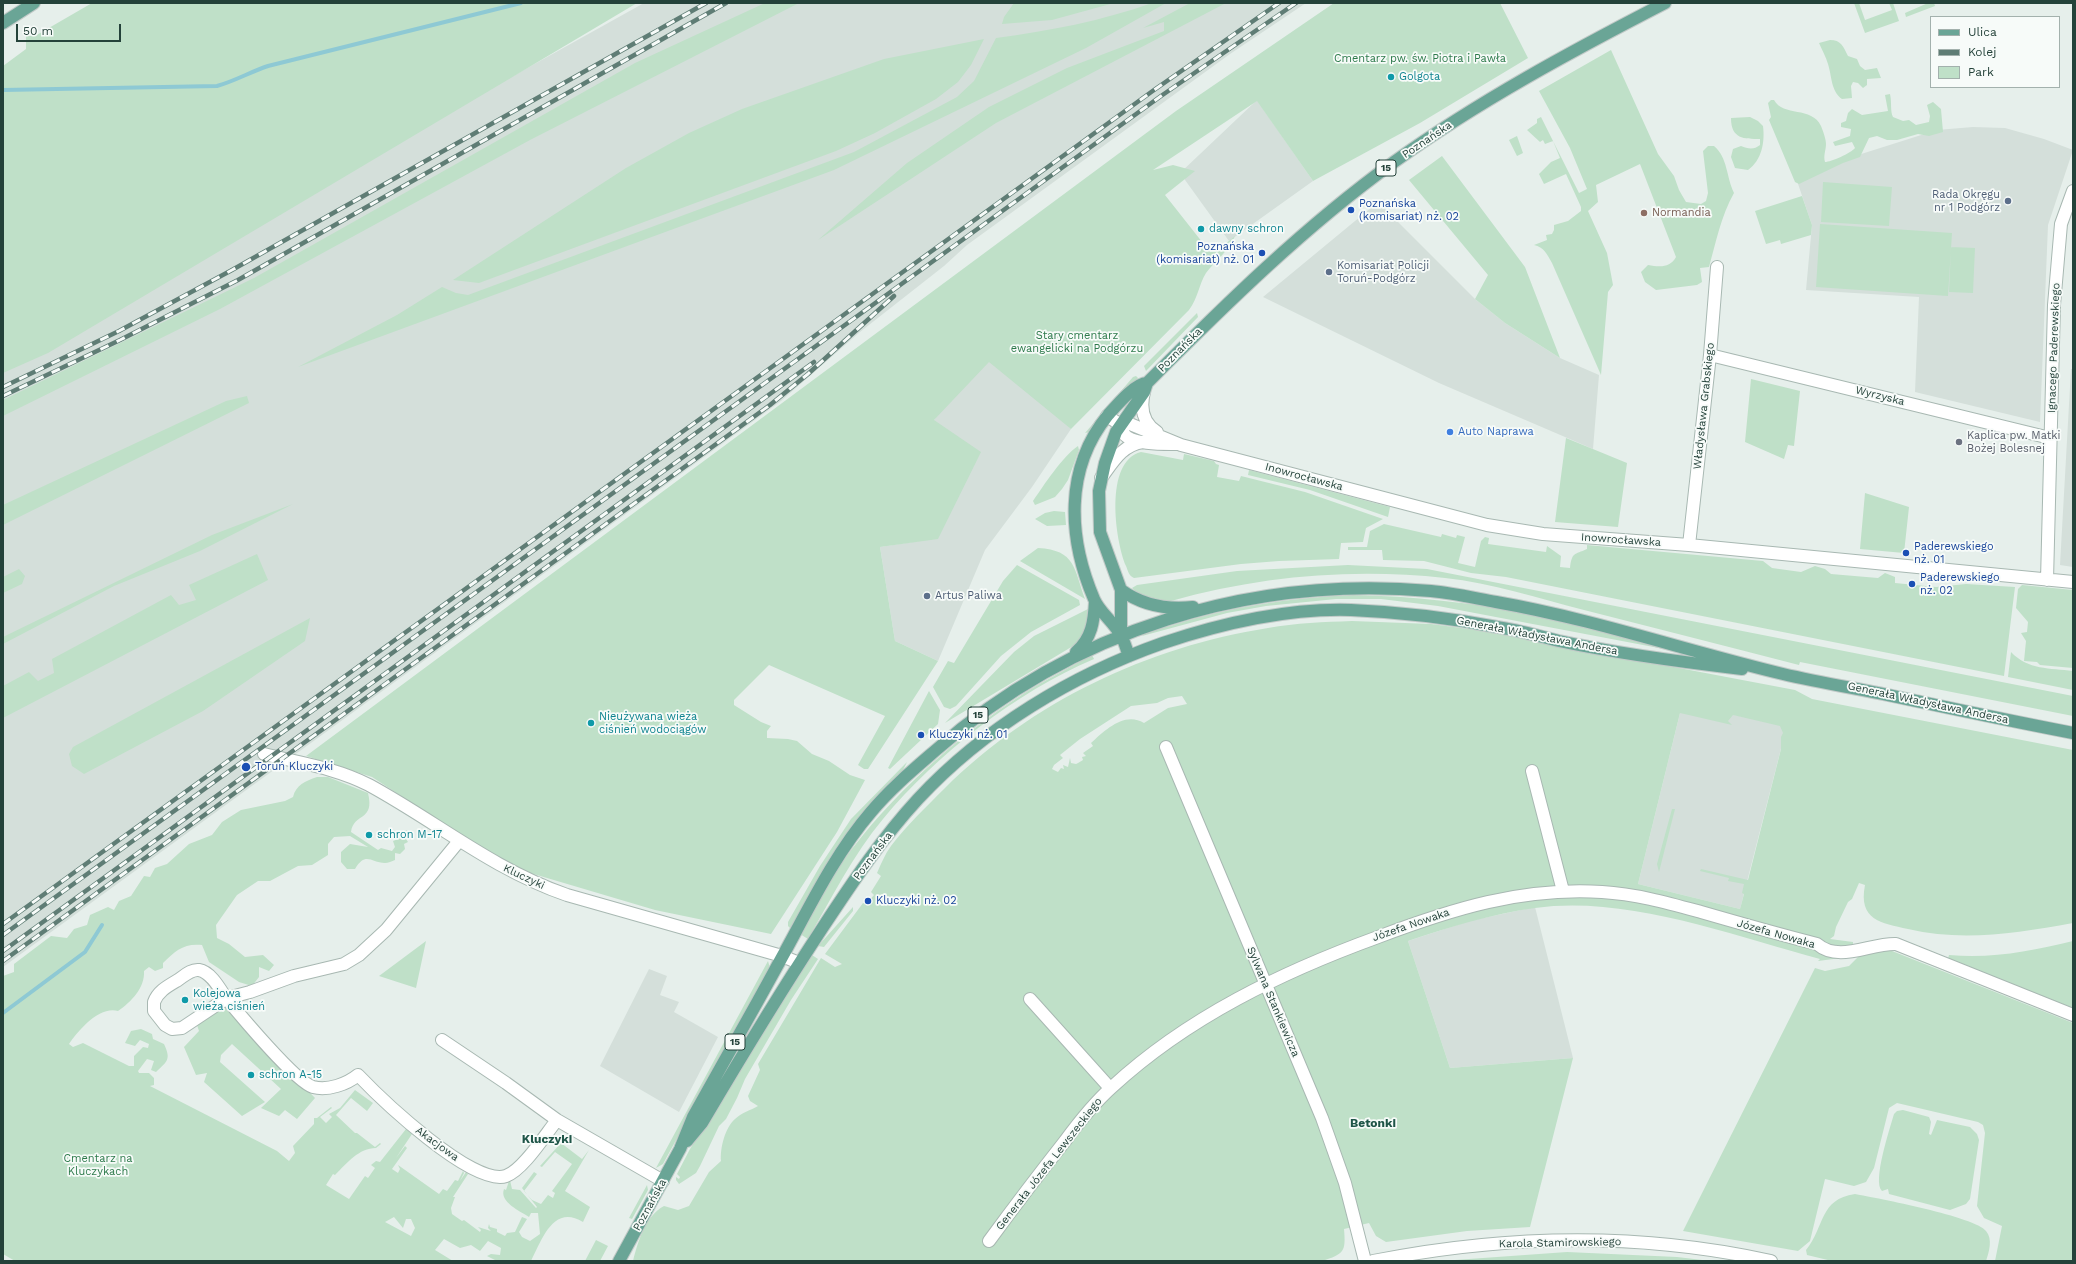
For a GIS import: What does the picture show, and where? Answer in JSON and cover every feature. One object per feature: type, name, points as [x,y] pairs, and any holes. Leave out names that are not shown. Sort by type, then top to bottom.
[{"type":"main road","points":[[4,20],[34,3]]},
{"type":"main road","name":"Poznańska","points":[[1121,636],[1120,590],[1100,532],[1098,508],[1100,479],[1108,453],[1121,425],[1146,387],[1216,314],[1279,255],[1393,162],[1465,114],[1531,73],[1665,3]]},
{"type":"main road","name":"Poznańska","points":[[680,1149],[702,1123],[799,963],[882,842],[920,797],[946,772],[992,733],[1022,712],[1090,673],[1129,656],[1121,636],[1095,601],[1078,547],[1074,504],[1076,481],[1084,457],[1094,435],[1107,416],[1136,387],[1146,387]]},
{"type":"main road","name":"Generała Władysława Andersa","points":[[1120,590],[1144,604],[1162,607],[1189,608],[1287,592],[1380,588],[1435,591],[1545,610],[1783,674],[2073,733]]},
{"type":"main road","name":"Poznańska","points":[[1070,659],[1085,645],[1091,630],[1095,601]]},
{"type":"main road","name":"Generała Władysława Andersa","points":[[1121,636],[1162,620],[1214,605]]},
{"type":"main road","name":"Generała Władysława Andersa","points":[[1129,656],[1201,631],[1243,621],[1286,615],[1352,610],[1469,622],[1660,659],[1783,674]]},
{"type":"main road","name":"Poznańska","points":[[619,1261],[680,1149],[693,1117],[782,956],[839,858],[870,813],[921,763],[981,712],[1017,688],[1070,659],[1121,636]]},
{"type":"street","name":"Ignacego Paderewskiego","points":[[2047,580],[2054,305],[2061,224],[2073,191]]},
{"type":"street","name":"Władysława Grabskiego","points":[[1689,545],[1710,355],[1717,267]]},
{"type":"street","name":"Wyrzyska","points":[[1710,355],[2050,438]]},
{"type":"street","points":[[1146,387],[1142,407],[1145,418],[1149,426],[1161,435]]},
{"type":"street","points":[[1107,416],[1121,425],[1125,435],[1147,443]]},
{"type":"street","points":[[1121,425],[1130,424],[1161,435],[1178,444]]},
{"type":"street","points":[[1100,479],[1124,449],[1132,444],[1178,444]]},
{"type":"street","name":"Inowrocławska","points":[[1178,444],[1497,527],[1543,534],[1689,545],[2073,582]]},
{"type":"street","name":"Sylwana Stankiewicza","points":[[1166,747],[1322,1118],[1338,1162],[1366,1261]]},
{"type":"street","name":"Kluczyki","points":[[264,754],[336,770],[368,785],[506,870],[552,890],[782,956],[799,963]]},
{"type":"street","points":[[1532,771],[1563,891]]},
{"type":"street","points":[[227,998],[250,992],[294,976],[344,964],[359,955],[386,930],[459,841]]},
{"type":"street","name":"Józefa Nowaka","points":[[1265,983],[1376,937],[1477,903],[1524,895],[1563,891],[1603,892],[1646,898],[1817,944],[1827,951],[1852,952],[1875,945],[1896,944],[2073,1015]]},
{"type":"street","name":"Akacjowa","points":[[227,998],[182,1028],[168,1027],[159,1019],[154,1007],[154,1002],[158,994],[195,970],[205,972],[287,1066],[304,1083],[315,1088],[329,1088],[341,1084],[358,1075],[385,1103],[405,1120],[453,1156],[482,1175],[502,1177],[514,1172],[557,1120]]},
{"type":"street","name":"Generała Józefa Lewszeckiego","points":[[989,1240],[1039,1173],[1089,1111],[1110,1088],[1137,1065],[1176,1037],[1232,1001],[1265,983]]},
{"type":"street","name":"Generała Józefa Lewszeckiego","points":[[1030,999],[1110,1088]]},
{"type":"street","points":[[442,1040],[506,1083],[557,1120],[663,1181]]},
{"type":"street","name":"Karola Stamirowskiego","points":[[1373,1261],[1418,1252],[1476,1245],[1597,1240],[1689,1247],[1736,1253],[1771,1261]]},
{"type":"shaded area","points":[[644,3],[1306,3],[1230,54],[967,245],[944,266],[860,332],[781,401],[3,967],[3,352],[398,140]]},
{"type":"shaded area","points":[[1257,100],[1313,181],[1229,241],[1180,173]]},
{"type":"shaded area","points":[[1973,127],[2005,128],[2044,139],[2073,150],[2048,225],[2040,422],[1915,392],[1919,297],[1806,290],[1812,225],[1795,175],[1937,130]]},
{"type":"shaded area","points":[[1378,202],[1475,299],[1505,323],[1560,358],[1599,375],[1593,449],[1439,383],[1263,297]]},
{"type":"shaded area","points":[[993,328],[1071,429],[1032,487],[985,550],[938,661],[895,641],[880,547],[938,538],[934,420]]},
{"type":"shaded area","points":[[2071,369],[2073,369],[2073,567],[2060,565]]},
{"type":"shaded area","points":[[1682,705],[1787,725],[1740,909],[1638,884]]},
{"type":"shaded area","points":[[1535,907],[1573,1058],[1450,1068],[1408,941],[1469,921]]},
{"type":"shaded area","points":[[649,969],[667,976],[660,995],[679,1002],[674,1012],[718,1037],[679,1112],[600,1066]]},
{"type":"green space","points":[[92,3],[637,3],[48,353],[3,373],[3,66],[26,49],[26,36],[35,36]]},
{"type":"green space","points":[[765,3],[799,3],[530,140],[220,309],[3,416],[3,400],[254,278],[635,63]]},
{"type":"green space","points":[[1014,3],[1114,3],[1052,20],[1002,24],[1004,17]]},
{"type":"green space","points":[[1152,3],[1166,3],[1086,48],[834,170],[298,367],[397,315],[442,287],[456,293],[468,295],[854,152],[957,97],[974,81],[996,38],[1075,25]]},
{"type":"green space","points":[[1190,3],[1226,3],[996,123],[818,240],[907,163],[989,107],[1067,68],[1164,31],[1164,22],[1143,28]]},
{"type":"green space","points":[[1334,3],[1500,3],[1528,58],[1420,123],[1313,181],[1257,101],[1153,170],[1173,165],[1195,171],[1165,195],[1210,252],[1219,247],[1224,247],[1224,245],[1235,236],[1225,251],[1206,273],[1189,310],[1071,429],[989,362],[934,420],[981,452],[938,539],[880,547],[895,641],[938,661],[868,769],[864,769],[858,765],[885,716],[769,665],[734,700],[734,705],[761,722],[771,726],[767,731],[767,738],[797,741],[812,754],[829,761],[850,775],[865,780],[837,832],[771,934],[655,910],[510,867],[372,777],[306,756],[1176,111]]},
{"type":"green space","points":[[1854,3],[1859,3],[1865,20],[1892,10],[1889,3],[1893,3],[1899,21],[1865,33]]},
{"type":"green space","points":[[1928,3],[1934,3],[1935,6],[1906,17],[1905,13]]},
{"type":"green space","points":[[984,39],[971,65],[958,82],[936,99],[875,133],[836,151],[479,283],[453,280],[626,168],[689,133],[742,109],[884,59]]},
{"type":"green space","points":[[1830,40],[1839,42],[1848,56],[1857,59],[1860,66],[1865,70],[1877,68],[1881,78],[1867,79],[1867,85],[1863,88],[1858,83],[1853,82],[1851,86],[1852,98],[1842,99],[1838,96],[1834,88],[1827,61],[1819,43]]},
{"type":"green space","points":[[1611,50],[1658,154],[1674,176],[1679,190],[1686,202],[1701,204],[1706,201],[1708,193],[1703,151],[1708,146],[1714,146],[1722,156],[1734,193],[1722,220],[1709,267],[1700,268],[1702,282],[1697,285],[1656,290],[1645,282],[1641,272],[1648,265],[1668,265],[1674,261],[1676,257],[1640,164],[1596,185],[1598,202],[1588,211],[1607,253],[1613,285],[1608,292],[1601,375],[1552,263],[1543,249],[1534,245],[1547,240],[1546,235],[1552,234],[1554,225],[1568,221],[1581,211],[1581,207],[1566,174],[1544,184],[1539,174],[1551,162],[1560,158],[1553,141],[1579,193],[1587,189],[1570,148],[1539,91]]},
{"type":"green space","points":[[1890,94],[1893,117],[1903,121],[1909,120],[1916,125],[1929,122],[1930,116],[1927,105],[1933,102],[1941,109],[1943,132],[1929,136],[1918,134],[1897,140],[1887,140],[1877,136],[1869,138],[1860,157],[1843,163],[1799,184],[1795,182],[1769,120],[1771,117],[1768,103],[1771,100],[1774,100],[1778,105],[1784,108],[1805,113],[1817,120],[1826,140],[1825,162],[1841,157],[1855,148],[1852,142],[1835,146],[1833,142],[1850,136],[1851,129],[1841,127],[1841,123],[1846,121],[1848,113],[1852,109],[1862,115],[1888,111],[1885,95]]},
{"type":"green space","points":[[1541,117],[1553,141],[1545,144],[1543,140],[1540,142],[1527,130],[1537,123],[1537,119]]},
{"type":"green space","points":[[1750,117],[1758,121],[1763,126],[1762,150],[1757,161],[1748,170],[1735,168],[1731,157],[1733,149],[1741,146],[1755,148],[1760,145],[1760,139],[1744,138],[1736,134],[1733,130],[1731,118]]},
{"type":"green space","points":[[1517,136],[1523,153],[1517,156],[1509,140]]},
{"type":"green space","points":[[1442,156],[1525,267],[1560,358],[1505,323],[1475,299],[1488,275],[1409,180]]},
{"type":"green space","points":[[1823,182],[1892,187],[1889,226],[1821,222]]},
{"type":"green space","points":[[1802,196],[1812,225],[1811,235],[1781,244],[1780,240],[1766,244],[1755,211]]},
{"type":"green space","points":[[1820,224],[1952,233],[1948,296],[1816,287]]},
{"type":"green space","points":[[1951,247],[1975,248],[1973,293],[1949,292]]},
{"type":"green space","points":[[1197,313],[1198,317],[1146,371],[1144,366]]},
{"type":"green space","points":[[1136,376],[1138,378],[1089,432],[1085,433],[1133,377]]},
{"type":"green space","points":[[1751,379],[1800,391],[1794,446],[1788,445],[1784,459],[1745,442]]},
{"type":"green space","points":[[247,396],[249,403],[3,525],[3,505],[226,401]]},
{"type":"green space","points":[[1566,438],[1627,463],[1618,527],[1555,522]]},
{"type":"green space","points":[[1078,446],[1079,450],[1068,480],[1062,489],[1055,497],[1035,505],[1033,501],[1048,479],[1066,457]]},
{"type":"green space","points":[[1141,452],[1183,460],[1184,454],[1214,461],[1219,465],[1217,477],[1239,481],[1241,476],[1305,492],[1383,519],[1366,528],[1363,542],[1341,543],[1339,559],[1241,564],[1134,578],[1129,573],[1118,538],[1116,521],[1117,485],[1122,470],[1129,458]]},
{"type":"green space","points":[[1249,470],[1390,507],[1388,517],[1310,490],[1248,475]]},
{"type":"green space","points":[[1865,493],[1909,507],[1904,553],[1860,549]]},
{"type":"green space","points":[[293,504],[200,551],[114,586],[3,644],[3,637],[212,535]]},
{"type":"green space","points":[[1054,511],[1065,512],[1066,525],[1047,526],[1035,519],[1045,513]]},
{"type":"green space","points":[[1384,524],[1441,537],[1442,534],[1456,538],[1457,535],[1465,537],[1458,563],[1475,567],[1481,541],[1485,537],[1489,538],[1488,544],[1546,552],[1547,546],[1561,556],[1560,567],[1570,568],[1574,555],[1587,549],[1587,545],[1763,561],[1772,568],[1801,572],[1815,566],[1825,569],[1831,574],[1878,578],[1885,573],[1895,577],[1895,583],[1936,587],[1966,584],[2015,587],[2004,676],[1506,577],[1471,573],[1424,561],[1383,560],[1382,550],[1348,550],[1348,547],[1367,547],[1370,531]]},
{"type":"green space","points":[[1038,548],[1060,553],[1067,557],[1075,570],[1085,599],[1020,561]]},
{"type":"green space","points":[[257,554],[268,580],[3,718],[3,686],[29,672],[38,681],[54,673],[52,659],[171,595],[179,605],[196,600],[189,585]]},
{"type":"green space","points":[[1017,565],[1079,600],[1080,605],[1031,632],[1001,656],[956,706],[950,709],[944,707],[933,687],[948,661],[954,663],[1003,581]]},
{"type":"green space","points":[[1348,565],[1427,569],[2073,696],[2073,716],[1800,662],[1799,665],[1515,591],[1463,580],[1410,575],[1376,574],[1307,576],[1239,585],[1171,601],[1155,600],[1145,597],[1132,588],[1137,585],[1237,571]]},
{"type":"green space","points":[[19,569],[25,576],[22,584],[3,593],[3,577]]},
{"type":"green space","points":[[2022,585],[2073,590],[2073,668],[2040,665],[2037,662],[2024,661],[2026,641],[2021,633],[2027,632],[2028,622],[2016,608],[2018,589]]},
{"type":"green space","points":[[1353,595],[1442,601],[1529,613],[1685,653],[1438,606],[1381,599],[1336,599],[1266,606],[1227,613],[1142,636],[1159,629],[1193,619],[1238,608],[1307,598]]},
{"type":"green space","points":[[1088,609],[1086,628],[1078,643],[945,723],[1014,652],[1034,636]]},
{"type":"green space","points":[[310,618],[305,641],[203,711],[84,774],[72,766],[69,754],[73,747]]},
{"type":"green space","points":[[1352,621],[1431,624],[1484,631],[1795,690],[1812,699],[2073,750],[2073,923],[1990,935],[1949,935],[1929,933],[1889,925],[1874,918],[1868,913],[1865,906],[1865,885],[1859,883],[1852,899],[1848,902],[1836,927],[1834,936],[1830,939],[1853,942],[1853,945],[1848,948],[1823,953],[1841,958],[1818,961],[1820,959],[1678,920],[1642,912],[1605,907],[1569,905],[1535,908],[1502,914],[1408,941],[1450,1068],[1573,1058],[1530,1227],[1467,1231],[1386,1242],[1376,1236],[1369,1223],[1344,1229],[1344,1247],[1342,1251],[1335,1256],[1322,1261],[633,1261],[643,1230],[652,1216],[657,1210],[664,1206],[678,1210],[689,1206],[709,1172],[721,1161],[721,1150],[724,1138],[731,1123],[740,1115],[758,1106],[750,1101],[748,1096],[760,1070],[758,1064],[821,958],[835,967],[842,964],[825,954],[863,903],[866,904],[874,895],[871,892],[881,876],[877,873],[889,849],[924,809],[979,757],[1015,729],[1054,705],[1094,683],[1136,664],[1179,649],[1223,637],[1268,628],[1310,623]],"holes":[[[1182,696],[1187,704],[1168,708],[1144,723],[1130,719],[1116,724],[1091,743],[1093,746],[1083,753],[1086,756],[1082,757],[1083,760],[1076,764],[1071,763],[1070,758],[1068,767],[1063,765],[1064,769],[1061,768],[1058,772],[1052,769],[1054,765],[1063,758],[1060,755],[1080,739],[1131,706],[1157,703],[1168,698]],[[1680,713],[1732,725],[1728,721],[1733,715],[1780,726],[1783,733],[1781,737],[1781,749],[1748,880],[1701,869],[1700,871],[1729,878],[1728,881],[1744,884],[1742,893],[1744,894],[1740,909],[1638,884]]]},
{"type":"green space","points":[[2011,652],[2018,658],[2032,665],[2073,671],[2073,690],[2008,677]]},
{"type":"green space","points":[[1092,655],[1094,659],[1036,689],[1007,707],[980,727],[928,771],[883,819],[862,847],[808,939],[800,934],[826,887],[843,861],[882,813],[926,769],[973,729],[998,711],[1031,689]]},
{"type":"green space","points":[[929,691],[940,710],[938,724],[890,769],[888,768]]},
{"type":"green space","points":[[907,762],[901,774],[807,899],[790,928],[788,926],[788,922],[820,866],[851,819]]},
{"type":"green space","name":"Cmentarz na Kluczykach","points":[[317,777],[328,777],[368,793],[369,809],[356,822],[351,832],[378,850],[381,848],[392,851],[395,847],[393,841],[401,838],[403,832],[407,830],[411,833],[411,837],[406,839],[408,842],[404,844],[405,849],[400,854],[395,853],[395,860],[390,862],[380,863],[366,859],[362,860],[355,869],[347,869],[341,862],[341,852],[350,844],[368,847],[350,836],[334,837],[328,844],[328,855],[312,865],[298,866],[270,881],[258,881],[237,895],[216,925],[217,938],[229,944],[245,957],[263,955],[274,965],[269,971],[259,967],[259,977],[252,986],[239,982],[209,962],[202,945],[190,945],[180,949],[167,959],[163,963],[163,968],[155,971],[149,967],[144,971],[144,977],[140,989],[128,1003],[118,1011],[111,1010],[104,1012],[90,1020],[69,1044],[73,1047],[83,1043],[129,1066],[134,1066],[134,1056],[143,1047],[148,1048],[149,1044],[140,1040],[135,1046],[125,1043],[131,1031],[141,1029],[152,1034],[153,1039],[164,1044],[168,1057],[166,1062],[156,1072],[151,1070],[154,1061],[147,1059],[138,1071],[139,1073],[149,1073],[154,1078],[154,1085],[150,1086],[277,1151],[289,1161],[295,1153],[293,1146],[314,1124],[314,1118],[317,1118],[331,1107],[332,1108],[320,1117],[326,1123],[332,1117],[329,1114],[340,1108],[355,1090],[373,1103],[367,1111],[351,1098],[336,1115],[355,1133],[375,1147],[380,1143],[381,1144],[376,1148],[359,1153],[335,1175],[333,1174],[326,1185],[349,1199],[365,1176],[368,1178],[375,1168],[371,1165],[376,1161],[380,1162],[406,1129],[412,1134],[396,1158],[405,1146],[407,1148],[392,1169],[398,1173],[400,1169],[398,1165],[439,1194],[443,1189],[447,1191],[455,1180],[458,1181],[463,1171],[464,1173],[460,1181],[466,1172],[468,1174],[453,1197],[455,1197],[451,1208],[452,1214],[462,1221],[464,1220],[480,1232],[481,1230],[478,1227],[491,1231],[488,1228],[489,1224],[490,1227],[497,1229],[497,1232],[505,1236],[507,1233],[515,1232],[522,1217],[527,1219],[519,1232],[522,1237],[530,1241],[540,1234],[538,1213],[531,1213],[529,1217],[511,1206],[503,1194],[504,1189],[506,1190],[510,1180],[512,1189],[520,1190],[536,1208],[537,1207],[527,1195],[532,1200],[541,1204],[548,1195],[553,1198],[555,1193],[552,1191],[572,1164],[555,1152],[542,1167],[540,1166],[561,1143],[582,1159],[589,1150],[565,1191],[590,1207],[583,1222],[573,1218],[564,1218],[556,1221],[544,1235],[531,1261],[497,1261],[487,1256],[491,1254],[500,1255],[501,1248],[488,1241],[480,1251],[471,1245],[460,1248],[444,1239],[435,1250],[453,1261],[15,1261],[3,1254],[3,976],[14,972],[14,964],[51,936],[67,938],[74,929],[87,925],[90,915],[108,907],[114,910],[119,901],[131,896],[144,876],[150,877],[155,868],[167,864],[189,844],[212,835],[222,822],[241,810],[285,801],[293,797],[299,786]],"holes":[[[394,1217],[403,1228],[406,1219],[411,1219],[415,1228],[411,1236],[385,1222]]]},
{"type":"green space","points":[[1672,809],[1675,809],[1659,872],[1657,864]]},
{"type":"green space","points":[[853,907],[853,911],[824,947],[818,946]]},
{"type":"green space","points":[[426,941],[416,988],[379,976]]},
{"type":"green space","points":[[2073,941],[2073,1008],[1948,959],[1949,955],[1996,955],[2042,948]]},
{"type":"green space","points":[[1887,949],[2073,1023],[2073,1261],[1995,1261],[2002,1226],[1984,1218],[1977,1206],[1985,1133],[1983,1125],[1978,1122],[1897,1103],[1889,1108],[1874,1168],[1866,1182],[1854,1186],[1825,1179],[1810,1241],[1798,1251],[1683,1231],[1815,968],[1825,971],[1849,966],[1862,953]]},
{"type":"green space","points":[[812,955],[818,959],[791,1000],[745,1079],[737,1098],[726,1119],[719,1126],[696,1173],[679,1184],[676,1177],[679,1179],[680,1177],[677,1174],[690,1149]]},
{"type":"green space","points":[[768,961],[770,968],[663,1164],[656,1168]]},
{"type":"green space","points":[[225,1004],[315,1098],[297,1119],[285,1110],[279,1116],[261,1108],[281,1089],[232,1044],[221,1055],[220,1062],[265,1102],[242,1116],[204,1082],[207,1073],[196,1075],[184,1047],[199,1031],[197,1025]]},
{"type":"green space","points":[[1903,1110],[1929,1117],[1931,1122],[1929,1134],[1931,1135],[1937,1120],[1970,1127],[1977,1134],[1979,1140],[1970,1199],[1966,1204],[1950,1210],[1889,1194],[1888,1189],[1882,1191],[1879,1186],[1879,1177],[1886,1142],[1894,1114],[1897,1111]]},
{"type":"green space","points":[[534,1172],[537,1174],[524,1191],[522,1188]]},
{"type":"green space","points":[[647,1185],[648,1190],[632,1219],[629,1218]]},
{"type":"green space","points":[[1855,1194],[1946,1214],[1978,1226],[1986,1231],[1990,1242],[1986,1261],[1832,1261],[1807,1255],[1806,1250],[1829,1208],[1843,1197]]},
{"type":"green space","points":[[596,1240],[608,1246],[600,1261],[585,1261]]},
{"type":"green space","points":[[1567,1252],[1677,1257],[1711,1261],[1441,1261]]},
{"type":"waterway","points":[[3,90],[217,86],[268,66],[521,3]]},
{"type":"waterway","points":[[3,1013],[85,952],[102,925]]},
{"type":"railway","points":[[3,387],[119,331],[232,270],[706,3]]},
{"type":"railway","points":[[3,396],[120,340],[238,280],[726,3]]},
{"type":"railway","points":[[3,924],[1154,90],[1279,3]]},
{"type":"railway","points":[[3,935],[1161,96],[1296,3]]},
{"type":"railway","points":[[3,961],[770,405],[808,374],[894,296]]},
{"type":"railway","points":[[3,951],[814,362]]},
{"type":"place","name":"Golgota","points":[[1391,77]]},
{"type":"place","name":"Rada Okręgu nr 1 Podgórz","points":[[2008,201]]},
{"type":"place","name":"Poznańska (komisariat) nż. 02","points":[[1351,210]]},
{"type":"place","name":"Normandia","points":[[1644,213]]},
{"type":"place","name":"dawny schron","points":[[1201,229]]},
{"type":"place","name":"Poznańska (komisariat) nż. 01","points":[[1262,253]]},
{"type":"place","name":"Komisariat Policji Toruń-Podgórz","points":[[1329,272]]},
{"type":"place","name":"Auto Naprawa","points":[[1450,432]]},
{"type":"place","name":"Kaplica pw. Matki Bożej Bolesnej","points":[[1959,442]]},
{"type":"place","name":"Paderewskiego nż. 01","points":[[1906,553]]},
{"type":"place","name":"Paderewskiego nż. 02","points":[[1912,584]]},
{"type":"place","name":"Artus Paliwa","points":[[927,596]]},
{"type":"place","name":"Nieużywana wieża ciśnień wodociągów","points":[[591,723]]},
{"type":"place","name":"Kluczyki nż. 01","points":[[921,735]]},
{"type":"place","name":"Toruń Kluczyki","points":[[246,767]]},
{"type":"place","name":"schron M-17","points":[[369,835]]},
{"type":"place","name":"Kluczyki nż. 02","points":[[868,901]]},
{"type":"place","name":"Kolejowa wieża ciśnień","points":[[185,1000]]},
{"type":"place","name":"schron A-15","points":[[251,1075]]},
{"type":"district","name":"Betonki","points":[[1373,1123]]},
{"type":"district","name":"Kluczyki","points":[[547,1139]]},
{"type":"park label","name":"Cmentarz pw. św. Piotra i Pawła","points":[[1420,59]]},
{"type":"park label","name":"Stary cmentarz ewangelicki na Podgórzu","points":[[1077,342]]}]
